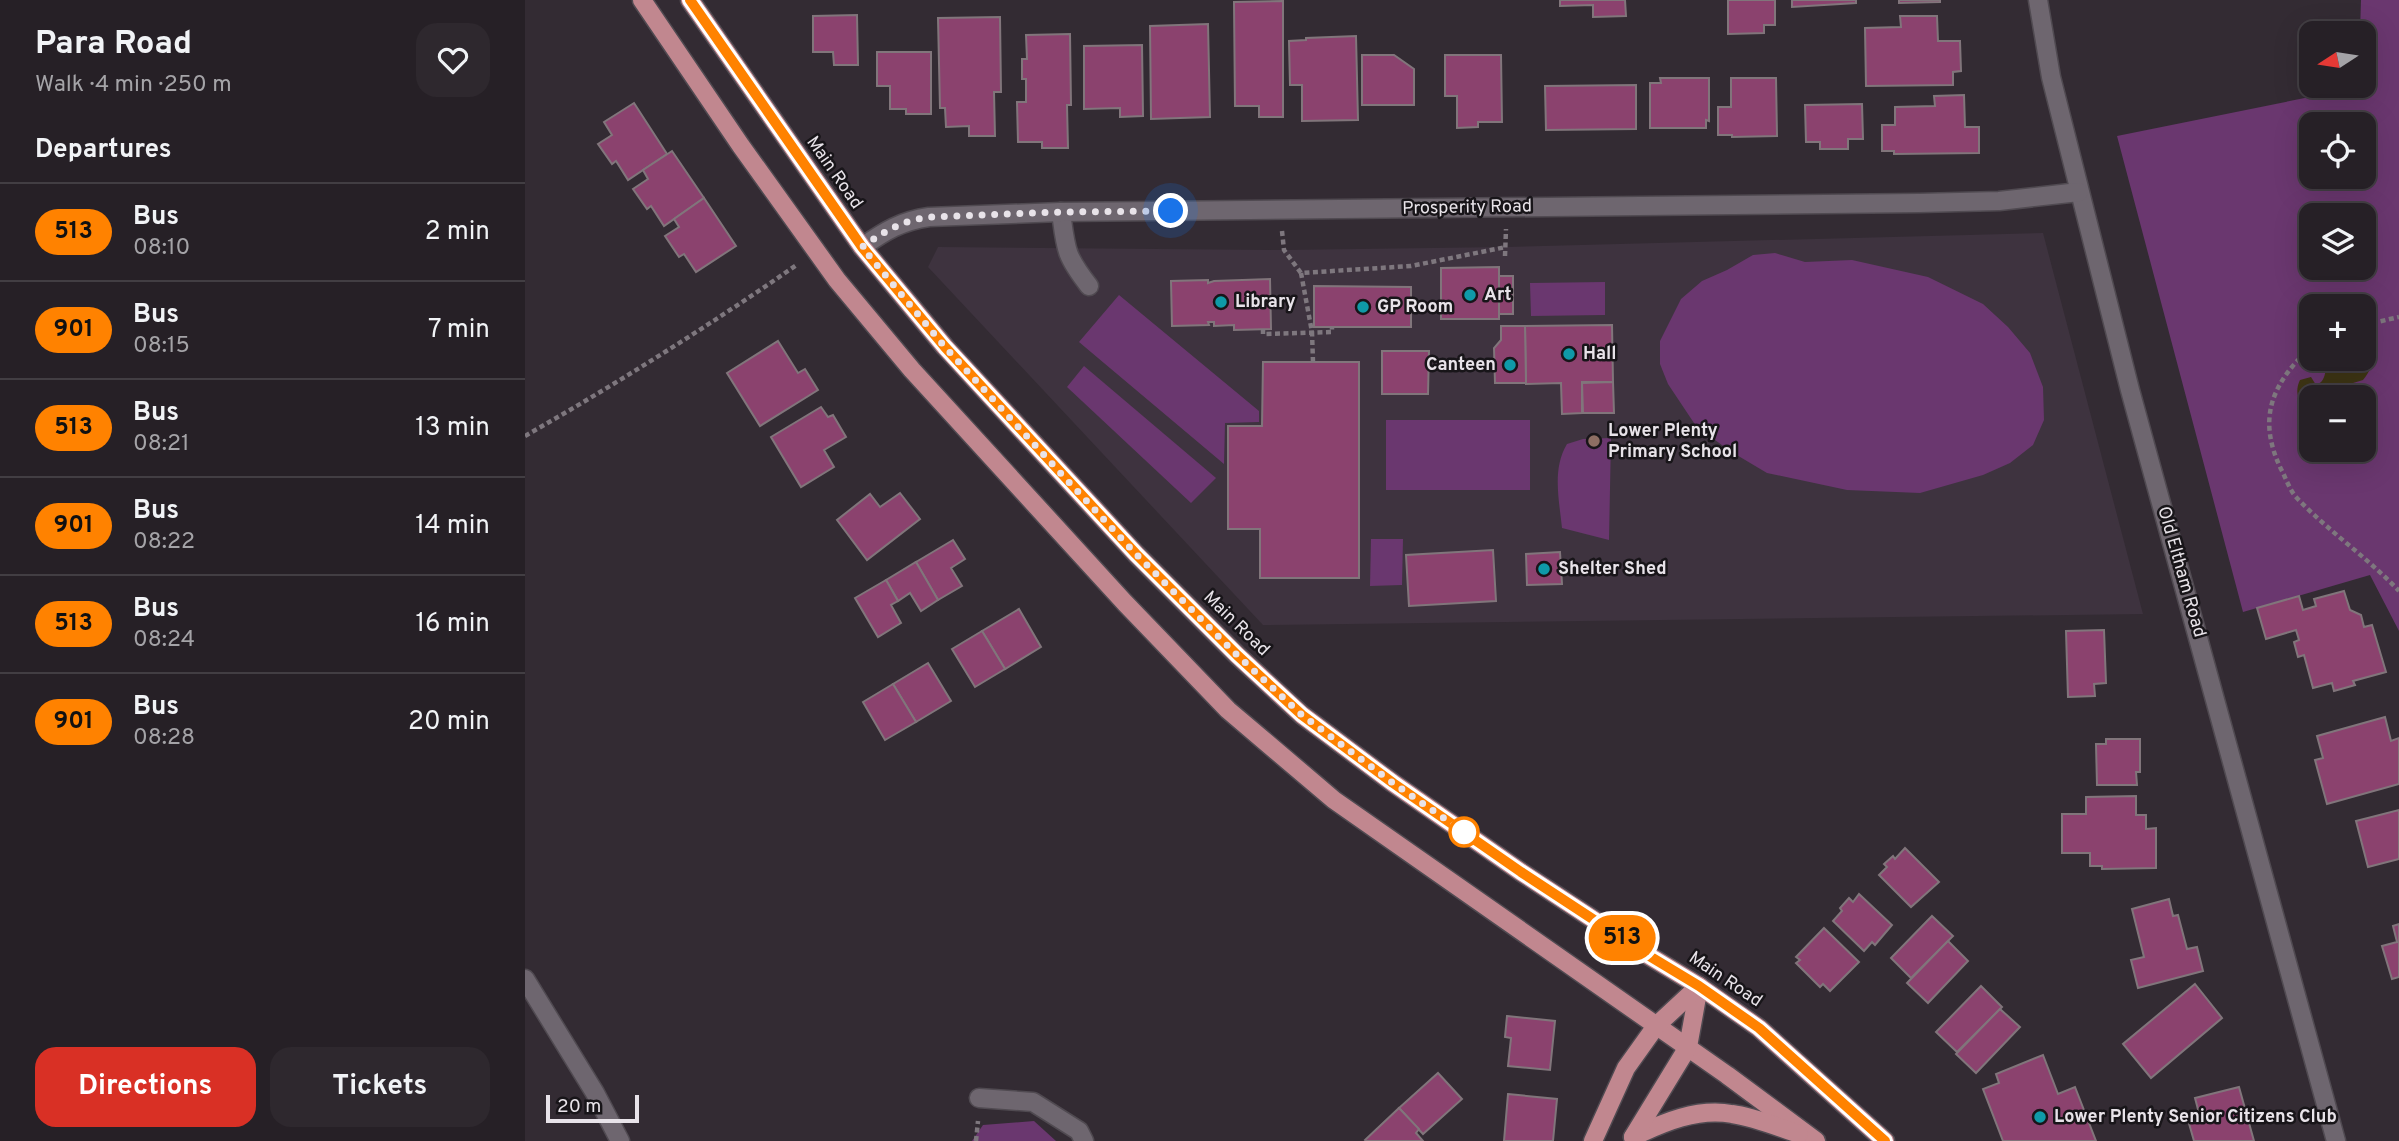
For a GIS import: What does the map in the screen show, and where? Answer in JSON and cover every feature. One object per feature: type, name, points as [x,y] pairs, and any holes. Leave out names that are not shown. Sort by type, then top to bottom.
[{"type":"main road","points":[[642,0],[816,252],[921,380],[1125,603],[1229,710],[1334,800],[1688,1047],[1813,1140]]},
{"type":"main road","name":"Main Road","points":[[690,0],[862,247],[945,347],[1136,554],[1237,655],[1302,715],[1393,783],[1521,872],[1699,986],[1759,1028],[1885,1141]]},
{"type":"main road","points":[[1593,1141],[1626,1068],[1655,1026],[1699,986]]},
{"type":"main road","points":[[1632,1139],[1688,1047],[1699,986]]},
{"type":"main road","points":[[1632,1139],[1654,1127],[1692,1114],[1716,1112],[1734,1114],[1813,1140]]},
{"type":"street","name":"Old Eltham Road","points":[[2038,0],[2052,76],[2079,192],[2130,390],[2336,1141]]},
{"type":"street","name":"Prosperity Road","points":[[862,247],[885,231],[908,220],[929,217],[1061,212],[1959,202],[1999,201],[2079,192]]},
{"type":"street","points":[[1061,212],[1065,265],[1089,286]]},
{"type":"street","points":[[525,979],[595,1093],[620,1141]]},
{"type":"street","points":[[979,1098],[1033,1102],[1079,1131],[1084,1141]]},
{"type":"path","points":[[1281,211],[1284,250],[1301,274],[1312,332],[1313,362]]},
{"type":"path","points":[[1301,274],[1411,265],[1506,247]]},
{"type":"path","points":[[525,436],[574,409],[736,307],[816,252]]},
{"type":"path","points":[[2376,322],[2399,317]]},
{"type":"path","points":[[1263,330],[1263,334],[1332,332],[1332,327]]},
{"type":"path","points":[[2299,357],[2292,364],[2271,400],[2269,432],[2275,457],[2294,494],[2399,591]]},
{"type":"shaded area","points":[[2361,0],[2399,0],[2399,631],[2370,575],[2243,612],[2117,136],[2305,98],[2377,98],[2377,21],[2360,21]]},
{"type":"shaded area","name":"Lower Plenty Primary School","points":[[2043,233],[2143,614],[1263,625],[928,267],[938,247],[1284,250]]},
{"type":"shaded area","points":[[1775,253],[1805,262],[1852,260],[1928,277],[1983,304],[2008,327],[2030,353],[2043,387],[2044,420],[2033,445],[2010,463],[1983,475],[1920,493],[1847,490],[1767,473],[1696,426],[1668,384],[1660,364],[1660,341],[1681,299],[1702,281],[1753,255]]},
{"type":"shaded area","points":[[1605,282],[1605,315],[1531,316],[1530,283]]},
{"type":"shaded area","points":[[1119,295],[1259,411],[1259,422],[1225,423],[1224,464],[1079,342]]},
{"type":"shaded area","points":[[1084,366],[1216,478],[1191,503],[1067,387]]},
{"type":"shaded area","points":[[1386,420],[1530,420],[1530,490],[1386,490]]},
{"type":"shaded area","points":[[1611,438],[1609,540],[1562,528],[1558,474],[1567,444],[1583,439]]},
{"type":"shaded area","points":[[1371,539],[1403,539],[1402,585],[1370,586]]},
{"type":"shaded area","points":[[1034,1121],[1056,1141],[972,1141],[983,1125]]},
{"type":"sand","points":[[2326,371],[2369,371],[2363,380],[2352,385],[2316,385]]},
{"type":"sand","points":[[2311,377],[2316,385],[2299,385],[2299,399],[2297,394],[2300,380]]},
{"type":"building","points":[[1560,0],[1625,0],[1626,16],[1593,17],[1593,5],[1560,6]]},
{"type":"building","points":[[1728,0],[1775,0],[1775,25],[1764,25],[1764,33],[1728,34]]},
{"type":"building","points":[[1792,0],[1856,0],[1856,3],[1792,7]]},
{"type":"building","points":[[1899,0],[1940,0],[1940,2],[1899,3]]},
{"type":"building","points":[[1283,1],[1283,117],[1259,117],[1259,106],[1235,106],[1234,2]]},
{"type":"building","points":[[857,15],[858,65],[834,65],[833,52],[813,52],[813,16]]},
{"type":"building","points":[[1900,16],[1937,16],[1938,41],[1960,41],[1961,71],[1953,72],[1953,85],[1866,86],[1865,28],[1901,27]]},
{"type":"building","points":[[1000,17],[1001,92],[994,92],[995,136],[969,136],[969,126],[946,127],[945,108],[940,108],[938,18]]},
{"type":"building","points":[[1208,24],[1210,117],[1151,119],[1150,26]]},
{"type":"building","points":[[1070,34],[1071,105],[1067,105],[1068,148],[1042,148],[1042,142],[1018,142],[1017,102],[1026,102],[1026,79],[1022,79],[1022,59],[1027,59],[1026,35]]},
{"type":"building","points":[[1356,36],[1358,120],[1302,121],[1302,85],[1290,85],[1289,41]]},
{"type":"building","points":[[1142,45],[1143,116],[1120,117],[1120,108],[1084,109],[1084,46]]},
{"type":"building","points":[[877,52],[931,52],[931,114],[906,114],[906,109],[890,109],[890,86],[877,86]]},
{"type":"building","points":[[1362,55],[1394,55],[1414,69],[1414,105],[1362,105]]},
{"type":"building","points":[[1445,55],[1501,55],[1502,122],[1478,122],[1478,127],[1457,128],[1457,96],[1445,96]]},
{"type":"building","points":[[1660,78],[1709,78],[1709,121],[1706,120],[1706,128],[1650,128],[1650,83],[1661,83]]},
{"type":"building","points":[[1731,78],[1776,78],[1777,136],[1718,135],[1718,107],[1731,107]]},
{"type":"building","points":[[1636,85],[1636,129],[1546,130],[1545,86]]},
{"type":"building","points":[[1964,95],[1965,127],[1979,127],[1979,153],[1894,154],[1894,151],[1882,151],[1882,125],[1895,125],[1895,107],[1935,106],[1934,96]]},
{"type":"building","points":[[634,103],[667,154],[628,180],[616,161],[612,164],[598,144],[612,135],[604,122]]},
{"type":"building","points":[[1862,104],[1863,139],[1848,139],[1848,149],[1820,149],[1820,142],[1806,142],[1805,105]]},
{"type":"building","points":[[672,151],[704,198],[664,226],[651,206],[647,209],[633,189],[648,179],[643,170]]},
{"type":"building","points":[[704,198],[736,246],[696,272],[684,254],[679,257],[665,236],[679,227],[674,219]]},
{"type":"building","name":"Art","points":[[1499,267],[1499,319],[1441,319],[1441,268]]},
{"type":"building","points":[[1499,276],[1513,276],[1513,314],[1499,314]]},
{"type":"building","name":"Library","points":[[1270,279],[1271,329],[1234,330],[1234,325],[1214,326],[1214,322],[1208,322],[1209,325],[1172,326],[1171,281],[1208,280],[1208,283]]},
{"type":"building","name":"GP Room","points":[[1314,286],[1411,287],[1411,327],[1314,327]]},
{"type":"building","name":"Hall","points":[[1612,325],[1613,382],[1582,382],[1582,413],[1562,414],[1561,383],[1526,384],[1525,326]]},
{"type":"building","name":"Canteen","points":[[1501,326],[1525,326],[1526,383],[1495,383],[1494,348],[1501,340]]},
{"type":"building","points":[[778,341],[798,373],[805,369],[818,390],[760,426],[727,373]]},
{"type":"building","points":[[1382,351],[1429,351],[1428,394],[1382,394]]},
{"type":"building","points":[[1263,362],[1359,362],[1359,578],[1260,578],[1260,529],[1228,529],[1228,426],[1262,426]]},
{"type":"building","points":[[1613,382],[1614,413],[1583,413],[1582,383]]},
{"type":"building","points":[[821,407],[828,417],[833,415],[846,437],[824,450],[834,467],[801,487],[771,437]]},
{"type":"building","points":[[900,493],[920,519],[867,560],[837,520],[870,494],[880,507]]},
{"type":"building","points":[[953,540],[965,559],[951,568],[962,586],[938,600],[916,562]]},
{"type":"building","points":[[1493,550],[1496,601],[1409,606],[1406,555]]},
{"type":"building","name":"Shelter Shed","points":[[1560,552],[1562,584],[1527,585],[1526,554]]},
{"type":"building","points":[[916,562],[938,600],[921,611],[910,593],[898,601],[886,580]]},
{"type":"building","points":[[886,580],[898,601],[891,605],[901,623],[878,637],[855,598]]},
{"type":"building","points":[[2344,591],[2350,610],[2361,615],[2364,627],[2372,625],[2386,672],[2353,681],[2355,685],[2334,691],[2332,683],[2313,688],[2304,655],[2298,657],[2294,642],[2299,640],[2296,630],[2266,639],[2257,608],[2299,596],[2303,610],[2316,606],[2314,599]]},
{"type":"building","points":[[1019,609],[1041,647],[1005,669],[982,631]]},
{"type":"building","points":[[2104,630],[2106,683],[2094,684],[2095,696],[2068,697],[2066,631]]},
{"type":"building","points":[[982,631],[1005,669],[975,687],[952,649]]},
{"type":"building","points":[[928,663],[951,701],[916,722],[893,684]]},
{"type":"building","points":[[893,684],[916,722],[885,740],[863,702]]},
{"type":"building","points":[[2385,717],[2391,741],[2399,738],[2399,784],[2327,804],[2315,760],[2323,758],[2317,736]]},
{"type":"building","points":[[2106,739],[2140,739],[2140,772],[2136,772],[2137,785],[2097,785],[2096,744],[2106,744]]},
{"type":"building","points":[[2136,796],[2136,815],[2146,815],[2146,829],[2156,828],[2156,868],[2102,869],[2102,866],[2090,866],[2090,853],[2062,853],[2062,814],[2086,814],[2086,797]]},
{"type":"building","points":[[2399,810],[2399,859],[2368,867],[2356,821]]},
{"type":"building","points":[[1905,848],[1939,882],[1911,907],[1879,875],[1887,867],[1884,864],[1893,856],[1895,859]]},
{"type":"building","points":[[1859,894],[1892,925],[1875,945],[1872,942],[1864,951],[1833,921],[1849,898],[1853,902]]},
{"type":"building","points":[[2169,899],[2173,916],[2178,915],[2187,949],[2197,947],[2203,971],[2138,988],[2131,960],[2144,957],[2132,909]]},
{"type":"building","points":[[1932,916],[1953,936],[1911,978],[1891,958]]},
{"type":"building","points":[[2399,924],[2399,977],[2392,979],[2382,946],[2397,942],[2393,926]]},
{"type":"building","points":[[1824,928],[1859,962],[1830,991],[1823,984],[1820,987],[1796,963],[1800,960],[1796,957]]},
{"type":"building","points":[[1948,941],[1968,961],[1928,1003],[1907,983]]},
{"type":"building","points":[[2195,984],[2222,1018],[2151,1078],[2123,1044]]},
{"type":"building","points":[[1981,986],[2002,1007],[1957,1052],[1936,1032]]},
{"type":"building","points":[[2000,1009],[2020,1027],[1976,1073],[1956,1054]]},
{"type":"building","points":[[1507,1016],[1555,1021],[1550,1070],[1508,1066],[1511,1038],[1505,1037]]},
{"type":"building","name":"Lower Plenty Senior Citizens Club","points":[[2043,1055],[2058,1094],[2075,1087],[2096,1141],[2003,1141],[1983,1089],[1999,1083],[1996,1074]]},
{"type":"building","points":[[1438,1073],[1462,1099],[1423,1134],[1399,1108]]},
{"type":"building","points":[[2239,1087],[2254,1141],[2194,1141],[2188,1120],[2200,1117],[2195,1098]]},
{"type":"building","points":[[1508,1094],[1557,1099],[1553,1141],[1504,1141]]},
{"type":"building","points":[[1399,1108],[1419,1129],[1416,1133],[1423,1141],[1365,1140]]},
{"type":"bus line","name":"513","points":[[690,0],[862,247],[945,347],[1136,554],[1237,655],[1302,715],[1393,783],[1521,872],[1699,986],[1759,1028],[1885,1141]]},
{"type":"place","name":"Art","points":[[1470,295]]},
{"type":"place","name":"Library","points":[[1221,302]]},
{"type":"place","name":"GP Room","points":[[1363,307]]},
{"type":"place","name":"Hall","points":[[1569,354]]},
{"type":"place","name":"Canteen","points":[[1510,365]]},
{"type":"place","name":"Lower Plenty Primary School","points":[[1594,441]]},
{"type":"place","name":"Shelter Shed","points":[[1544,569]]},
{"type":"place","name":"Lower Plenty Senior Citizens Club","points":[[2040,1117]]},
{"type":"route","points":[[1171,211],[929,217],[908,220],[885,231],[862,247],[945,347],[1066,479],[1237,655],[1302,715],[1464,832]]}]
